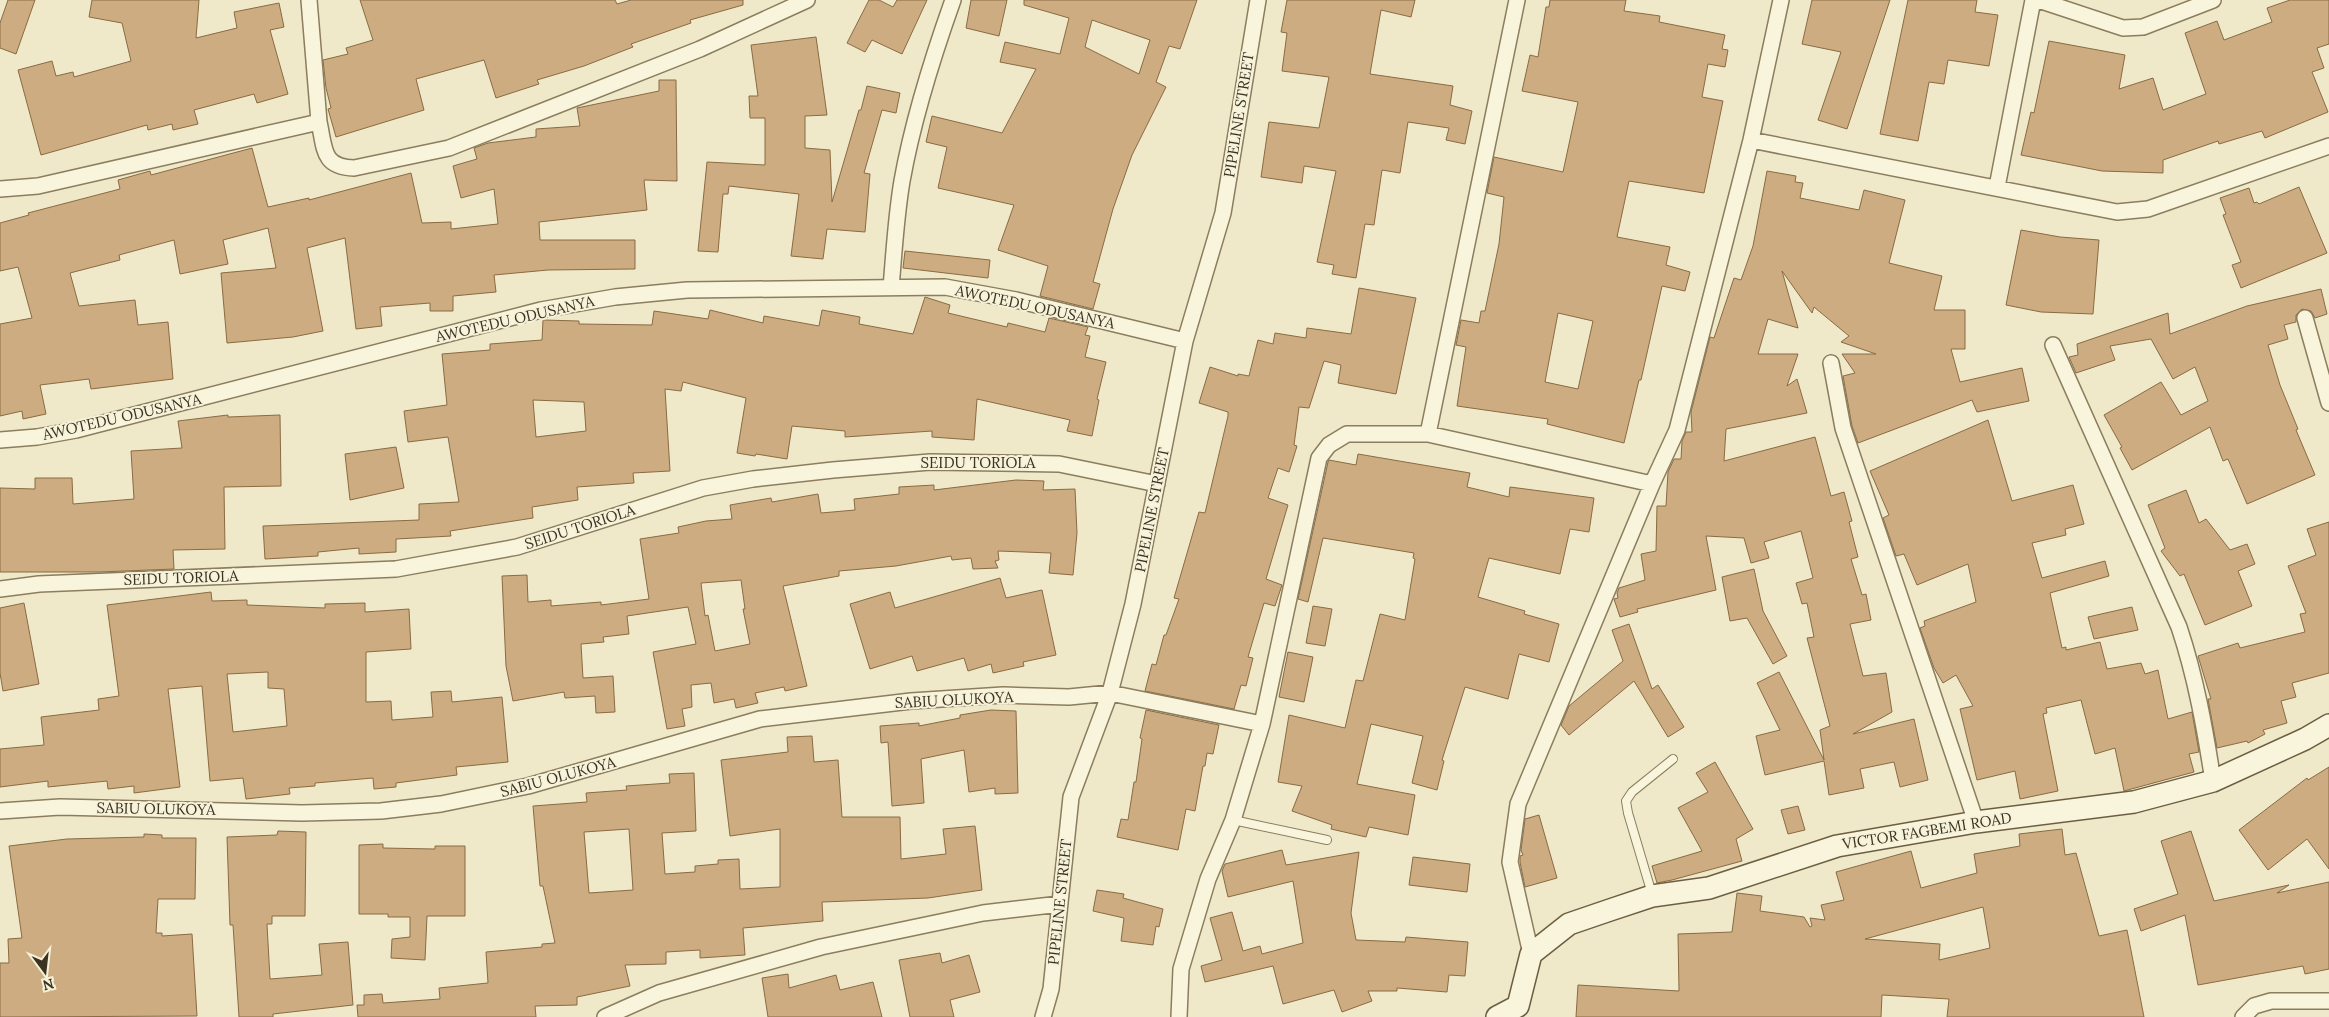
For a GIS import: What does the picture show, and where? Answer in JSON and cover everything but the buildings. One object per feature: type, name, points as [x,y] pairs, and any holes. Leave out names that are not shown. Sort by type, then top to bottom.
[{"type":"street","points":[[308,0],[319,122],[326,157],[338,167],[354,168],[448,148],[700,49],[807,0]]},
{"type":"street","points":[[891,288],[904,174],[933,58],[953,0]]},
{"type":"street","name":"PIPELINE STREET","points":[[1043,1017],[1051,989],[1071,796],[1110,693],[1133,604],[1186,341],[1223,213],[1258,0]]},
{"type":"street","points":[[1428,434],[1517,0]]},
{"type":"street","points":[[1497,1017],[1520,1011],[1531,954],[1510,862],[1518,804],[1652,484],[1677,430],[1750,140],[1781,0]]},
{"type":"street","points":[[1997,187],[2033,0]]},
{"type":"street","points":[[2038,0],[2123,28],[2143,27],[2213,0]]},
{"type":"street","points":[[0,190],[38,186],[319,122]]},
{"type":"street","points":[[1750,140],[2117,212],[2148,209],[2329,146]]},
{"type":"street","name":"AWOTEDU ODUSANYA","points":[[0,440],[37,437],[76,430],[541,310],[615,297],[687,290],[945,288],[1016,300],[1186,341]]},
{"type":"street","points":[[2305,318],[2329,403]]},
{"type":"street","points":[[2053,344],[2179,627],[2196,683],[2213,782]]},
{"type":"street","points":[[1831,363],[1843,428],[1976,822]]},
{"type":"street","points":[[1179,1017],[1181,969],[1208,879],[1233,820],[1262,724],[1319,458],[1330,445],[1347,434],[1428,434],[1652,484]]},
{"type":"street","name":"SEIDU TORIOLA","points":[[0,589],[40,584],[396,569],[518,547],[703,488],[753,479],[833,470],[930,462],[1059,464],[1157,484]]},
{"type":"street","name":"SABIU OLUKOYA","points":[[0,810],[60,807],[302,812],[380,811],[441,804],[528,786],[760,719],[911,701],[1003,695],[1069,697],[1110,693],[1262,724]]},
{"type":"street","name":"VICTOR FAGBEMI ROAD","points":[[1531,954],[1569,924],[1652,896],[1709,888],[1837,846],[1976,822],[2134,802],[2213,782],[2305,739],[2329,724]]},
{"type":"street","points":[[605,1017],[659,993],[821,947],[983,913],[1060,904]]},
{"type":"street","points":[[2243,1017],[2254,1006],[2271,1001],[2329,1001]]},
{"type":"lane","points":[[1652,896],[1626,801],[1632,792],[1673,759]]},
{"type":"lane","points":[[1233,820],[1327,840]]}]
